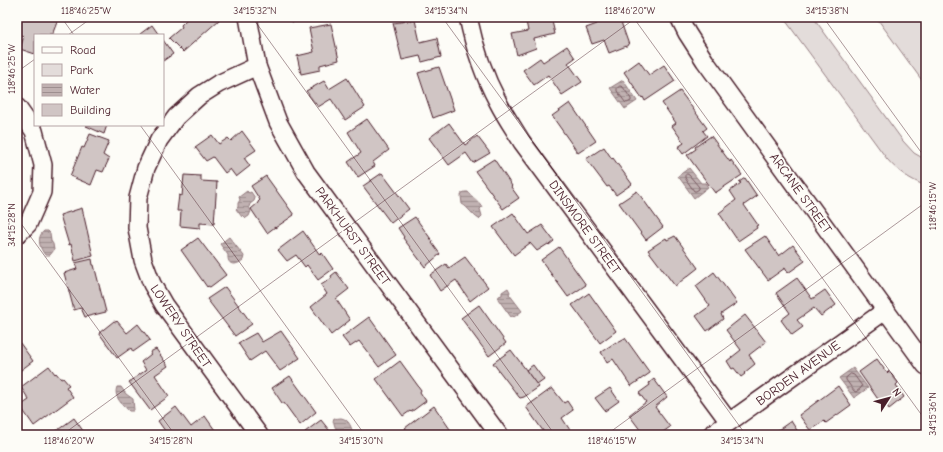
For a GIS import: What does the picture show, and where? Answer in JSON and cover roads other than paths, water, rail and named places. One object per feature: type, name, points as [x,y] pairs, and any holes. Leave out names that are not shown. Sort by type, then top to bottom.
[{"type":"street","name":"PARKHURST STREET","points":[[248,17],[248,24],[257,66],[278,122],[306,172],[499,435]]},
{"type":"street","name":"DINSMORE STREET","points":[[468,17],[471,33],[482,66],[498,102],[522,142],[729,422]]},
{"type":"street","name":"ARCANE STREET","points":[[679,17],[704,61],[926,366]]},
{"type":"street","name":"LOWERY STREET","points":[[257,66],[218,84],[199,96],[176,117],[158,140],[146,168],[138,198],[137,228],[143,260],[152,284],[164,305],[260,435]]},
{"type":"street","points":[[17,107],[34,131],[43,165],[42,192],[28,224],[17,234]]},
{"type":"street","name":"BORDEN AVENUE","points":[[711,435],[886,310]]},
{"type":"water","points":[[623,80],[637,101],[625,109],[610,88]]},
{"type":"water","points":[[689,168],[701,183],[705,183],[708,187],[694,198],[678,176]]},
{"type":"water","points":[[247,191],[249,193],[251,192],[255,198],[250,204],[249,207],[251,211],[249,216],[246,218],[243,215],[242,217],[236,209],[240,200],[239,197]]},
{"type":"water","points":[[468,192],[480,203],[482,207],[480,209],[482,216],[479,219],[462,204],[461,196],[462,193]]},
{"type":"water","points":[[44,231],[48,231],[50,233],[53,244],[54,250],[50,255],[45,255],[40,246],[40,236]]},
{"type":"water","points":[[229,237],[244,256],[243,260],[235,264],[230,263],[228,255],[220,244]]},
{"type":"water","points":[[508,288],[510,292],[509,294],[522,311],[514,317],[511,317],[498,299],[499,296],[502,295],[502,292]]},
{"type":"water","points":[[853,368],[868,388],[854,398],[839,378]]},
{"type":"water","points":[[117,387],[121,387],[126,394],[133,399],[133,411],[129,411],[117,397]]},
{"type":"water","points":[[334,418],[346,420],[351,427],[353,435],[343,435],[342,432],[336,429],[333,421]]}]
